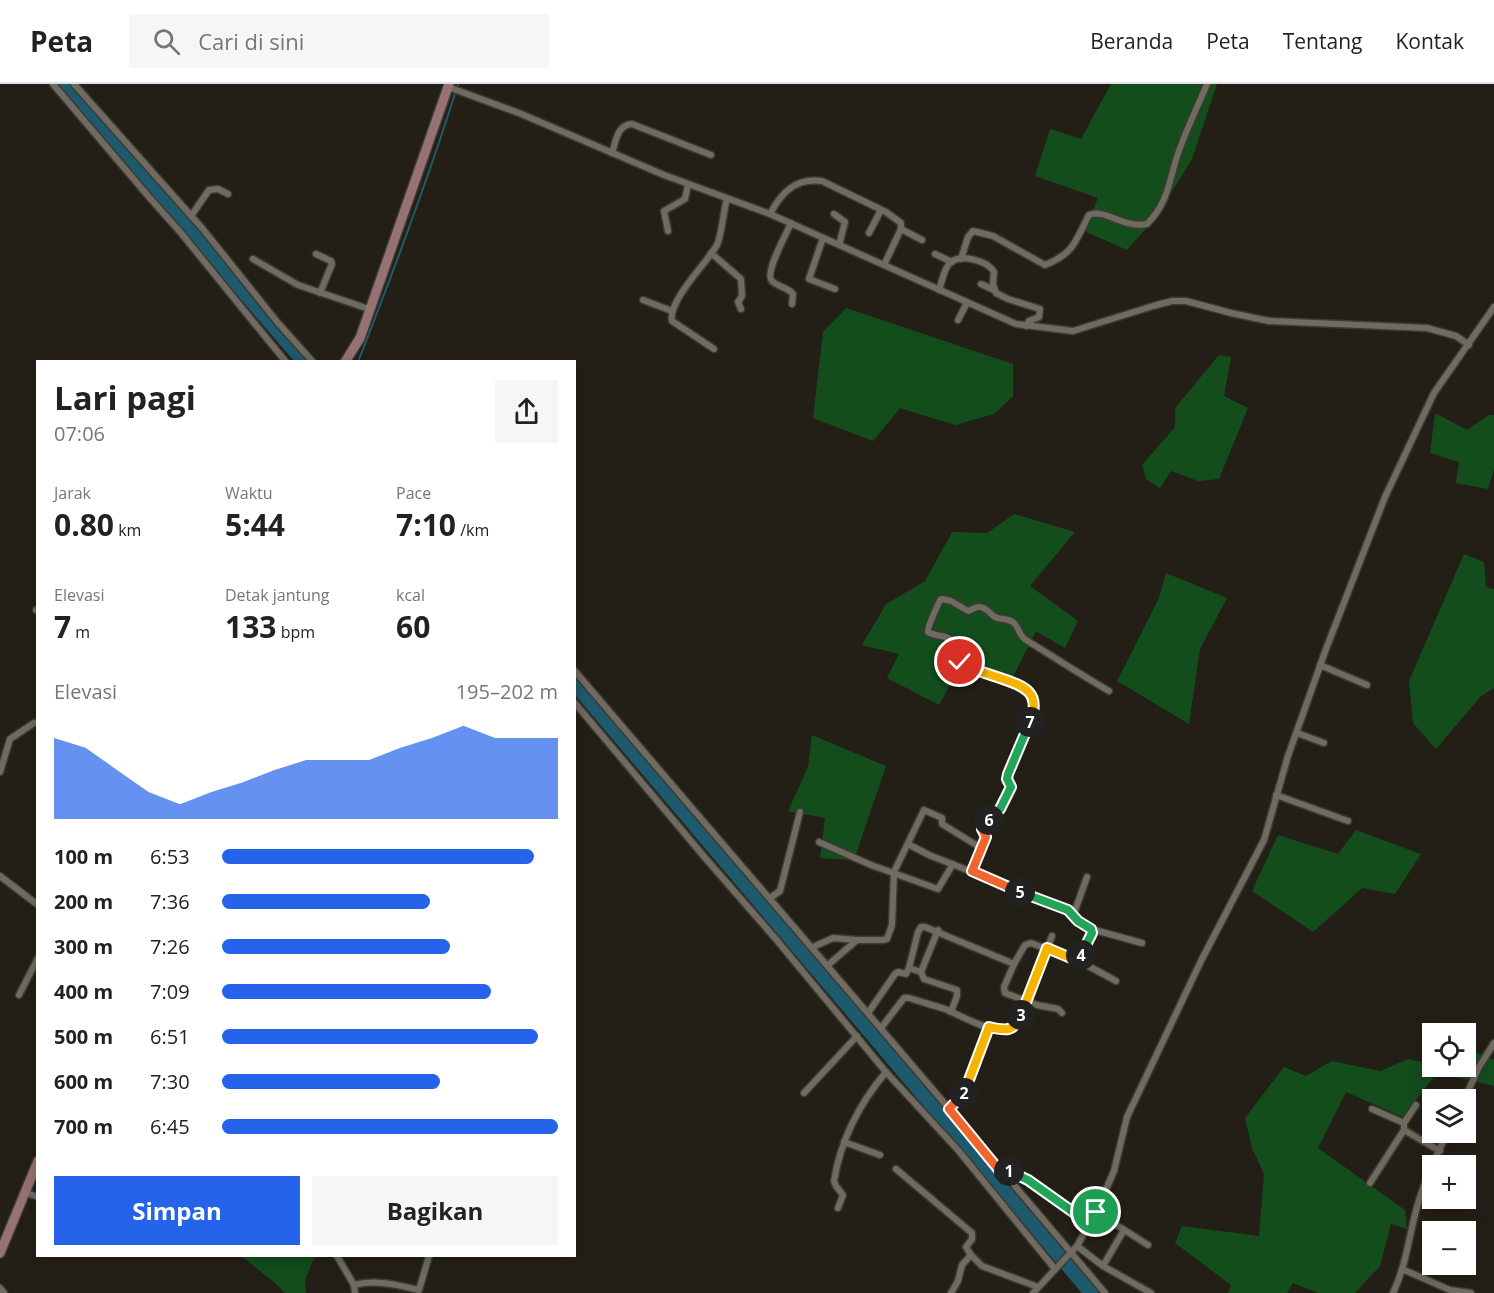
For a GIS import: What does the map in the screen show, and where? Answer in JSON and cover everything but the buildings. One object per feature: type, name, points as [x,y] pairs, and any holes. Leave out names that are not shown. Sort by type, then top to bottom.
[{"type":"main road","points":[[346,360],[360,338],[449,86]]},
{"type":"main road","points":[[0,1253],[36,1165]]},
{"type":"street","points":[[53,84],[148,197],[182,233],[284,360]]},
{"type":"street","points":[[74,84],[191,216],[311,360]]},
{"type":"street","points":[[961,258],[968,237],[973,231],[993,236],[1045,264],[1069,253],[1089,215],[1093,213],[1101,213],[1128,225],[1147,224],[1168,194],[1175,160],[1207,84]]},
{"type":"street","points":[[449,86],[688,184],[770,214],[1004,320],[1026,326],[1073,331],[1153,306],[1172,301],[1186,301],[1269,321],[1427,328],[1456,336],[1469,345]]},
{"type":"street","points":[[612,153],[621,128],[632,124],[711,155]]},
{"type":"street","points":[[770,214],[777,201],[789,188],[807,180],[822,181],[881,210],[901,223],[901,230],[884,265]]},
{"type":"street","points":[[668,231],[664,211],[684,199],[688,184]]},
{"type":"street","points":[[191,216],[209,190],[218,189],[228,194]]},
{"type":"street","points":[[714,349],[672,321],[672,311],[719,238],[722,213],[727,199]]},
{"type":"street","points":[[869,233],[881,210]]},
{"type":"street","points":[[834,214],[845,222],[839,245]]},
{"type":"street","points":[[791,223],[770,268],[770,276],[772,282],[793,294],[792,304]]},
{"type":"street","points":[[901,230],[921,240]]},
{"type":"street","points":[[823,238],[809,279],[835,289]]},
{"type":"street","points":[[711,252],[741,279],[742,296],[738,303],[741,309]]},
{"type":"street","points":[[316,254],[331,261],[332,264],[320,293]]},
{"type":"street","points":[[935,254],[952,262]]},
{"type":"street","points":[[939,290],[948,265],[961,258],[980,262],[992,268],[994,291]]},
{"type":"street","points":[[253,259],[298,285],[369,309]]},
{"type":"street","points":[[981,284],[1008,299],[1040,308],[1039,317],[1029,321],[1026,326]]},
{"type":"street","points":[[643,300],[672,311]]},
{"type":"street","points":[[958,320],[967,303]]},
{"type":"street","points":[[896,1169],[972,1233],[972,1239],[966,1247],[982,1266],[1036,1290],[1077,1246],[1096,1212],[1114,1171],[1126,1117],[1201,961],[1264,840],[1276,795],[1320,665],[1385,497],[1434,393],[1494,307]]},
{"type":"street","points":[[972,871],[986,837],[982,829],[1000,809],[1011,787],[1007,779],[1008,774],[1032,718],[1034,700],[1029,692],[1015,683],[964,666],[960,662],[954,643],[949,638],[935,636],[928,632],[927,627],[940,600],[951,601],[968,612],[975,607],[982,607],[998,618],[1007,619],[1017,626],[1018,632],[1026,640],[1063,665],[1109,691]]},
{"type":"street","points":[[1320,665],[1367,685]]},
{"type":"street","points":[[576,672],[813,947],[1070,1255],[1105,1293]]},
{"type":"street","points":[[576,704],[886,1072],[958,1150],[1056,1268]]},
{"type":"street","points":[[0,772],[10,739],[34,723]]},
{"type":"street","points":[[1297,733],[1324,743]]},
{"type":"street","points":[[1276,795],[1348,821]]},
{"type":"street","points":[[813,947],[833,938],[887,939],[892,925],[894,872],[926,809],[942,818],[942,824],[981,848]]},
{"type":"street","points":[[770,898],[780,891],[800,813]]},
{"type":"street","points":[[819,842],[870,865],[938,889],[952,864]]},
{"type":"street","points":[[908,844],[929,855],[1066,909],[1078,921],[1091,929],[1142,943]]},
{"type":"street","points":[[0,876],[36,903]]},
{"type":"street","points":[[1073,916],[1087,877]]},
{"type":"street","points":[[868,1013],[895,974],[898,972],[906,974],[921,927],[938,930],[1014,964]]},
{"type":"street","points":[[1078,961],[1092,933],[1091,929]]},
{"type":"street","points":[[938,930],[921,972],[924,979],[957,990],[951,1012]]},
{"type":"street","points":[[881,1028],[904,998],[951,1012],[989,1027],[1005,1029],[1016,1026],[1052,936]]},
{"type":"street","points":[[828,965],[857,940]]},
{"type":"street","points":[[1062,1013],[1005,993],[1004,990],[1014,964],[1028,943],[1078,961],[1116,981]]},
{"type":"street","points":[[19,995],[36,962]]},
{"type":"street","points":[[909,968],[921,972]]},
{"type":"street","points":[[949,1109],[964,1092],[989,1027]]},
{"type":"street","points":[[804,1093],[856,1035]]},
{"type":"street","points":[[1469,1089],[1494,1043]]},
{"type":"street","points":[[838,1208],[843,1195],[834,1181],[850,1125],[860,1105],[886,1072]]},
{"type":"street","points":[[1370,1183],[1416,1105]]},
{"type":"street","points":[[1372,1109],[1440,1150]]},
{"type":"street","points":[[844,1142],[880,1155]]},
{"type":"street","points":[[1393,1293],[1402,1269],[1417,1207],[1443,1143]]},
{"type":"street","points":[[999,1170],[1015,1173],[1028,1180],[1090,1224]]},
{"type":"street","points":[[24,1192],[36,1196]]},
{"type":"street","points":[[1096,1212],[1148,1245]]},
{"type":"street","points":[[1103,1266],[1124,1230]]},
{"type":"street","points":[[1077,1246],[1103,1266],[1151,1293]]},
{"type":"street","points":[[951,1293],[958,1281],[962,1265],[971,1255]]},
{"type":"street","points":[[338,1257],[354,1284],[355,1293]]},
{"type":"street","points":[[354,1284],[389,1283],[423,1292],[429,1257]]},
{"type":"street","points":[[1402,1269],[1450,1290],[1471,1293]]},
{"type":"street","points":[[0,1288],[4,1293]]},
{"type":"green space","points":[[1111,84],[1217,84],[1192,159],[1157,216],[1127,250],[1084,231],[1098,198],[1035,176],[1050,129],[1081,139]]},
{"type":"green space","points":[[846,308],[1013,364],[1013,396],[994,414],[955,425],[900,408],[873,441],[813,418],[823,332]]},
{"type":"green space","points":[[1219,355],[1231,357],[1224,396],[1248,408],[1219,479],[1198,481],[1171,471],[1160,488],[1146,479],[1142,465],[1175,427],[1175,408]]},
{"type":"green space","points":[[1435,413],[1467,430],[1489,415],[1494,415],[1494,469],[1488,489],[1456,483],[1459,462],[1430,453]]},
{"type":"green space","points":[[1014,514],[1075,532],[1030,586],[1078,621],[1065,648],[1036,631],[1013,677],[958,671],[939,705],[887,678],[899,654],[862,645],[886,604],[925,581],[952,532],[987,533]]},
{"type":"green space","points":[[1464,554],[1484,562],[1486,587],[1494,589],[1494,688],[1481,696],[1436,749],[1413,723],[1409,681]]},
{"type":"green space","points":[[1166,573],[1227,598],[1200,649],[1189,724],[1117,681],[1159,598]]},
{"type":"green space","points":[[812,735],[886,766],[854,860],[820,858],[825,818],[788,811],[808,767]]},
{"type":"green space","points":[[1356,830],[1421,854],[1395,894],[1362,888],[1313,932],[1252,891],[1278,835],[1338,854]]},
{"type":"green space","points":[[1476,1052],[1494,1060],[1494,1086],[1455,1077],[1476,1077]]},
{"type":"green space","points":[[1408,1059],[1422,1062],[1422,1077],[1434,1077],[1425,1089],[1422,1089],[1422,1092],[1403,1117],[1346,1092],[1318,1148],[1405,1210],[1407,1229],[1391,1224],[1380,1266],[1355,1293],[1318,1293],[1293,1283],[1287,1293],[1228,1293],[1231,1285],[1175,1243],[1182,1226],[1259,1236],[1264,1174],[1252,1148],[1245,1118],[1284,1067],[1306,1076],[1332,1061],[1380,1071]]},
{"type":"green space","points":[[242,1257],[315,1257],[305,1280],[306,1293],[285,1293]]},
{"type":"waterway","points":[[64,84],[302,360]]},
{"type":"waterway","points":[[359,360],[411,224],[458,84]]},
{"type":"waterway","points":[[576,685],[1091,1293]]},
{"type":"route","points":[[960,662],[964,666],[1015,683],[1029,692],[1034,700],[1032,718],[1008,774],[1007,779],[1011,787],[1000,809],[982,829],[986,837],[972,871],[1068,910],[1078,921],[1091,929],[1092,933],[1078,961],[1047,948],[1018,1023],[1012,1028],[1005,1029],[989,1027],[964,1092],[949,1109],[999,1170],[1010,1171],[1028,1180],[1090,1224],[1096,1212]]}]
